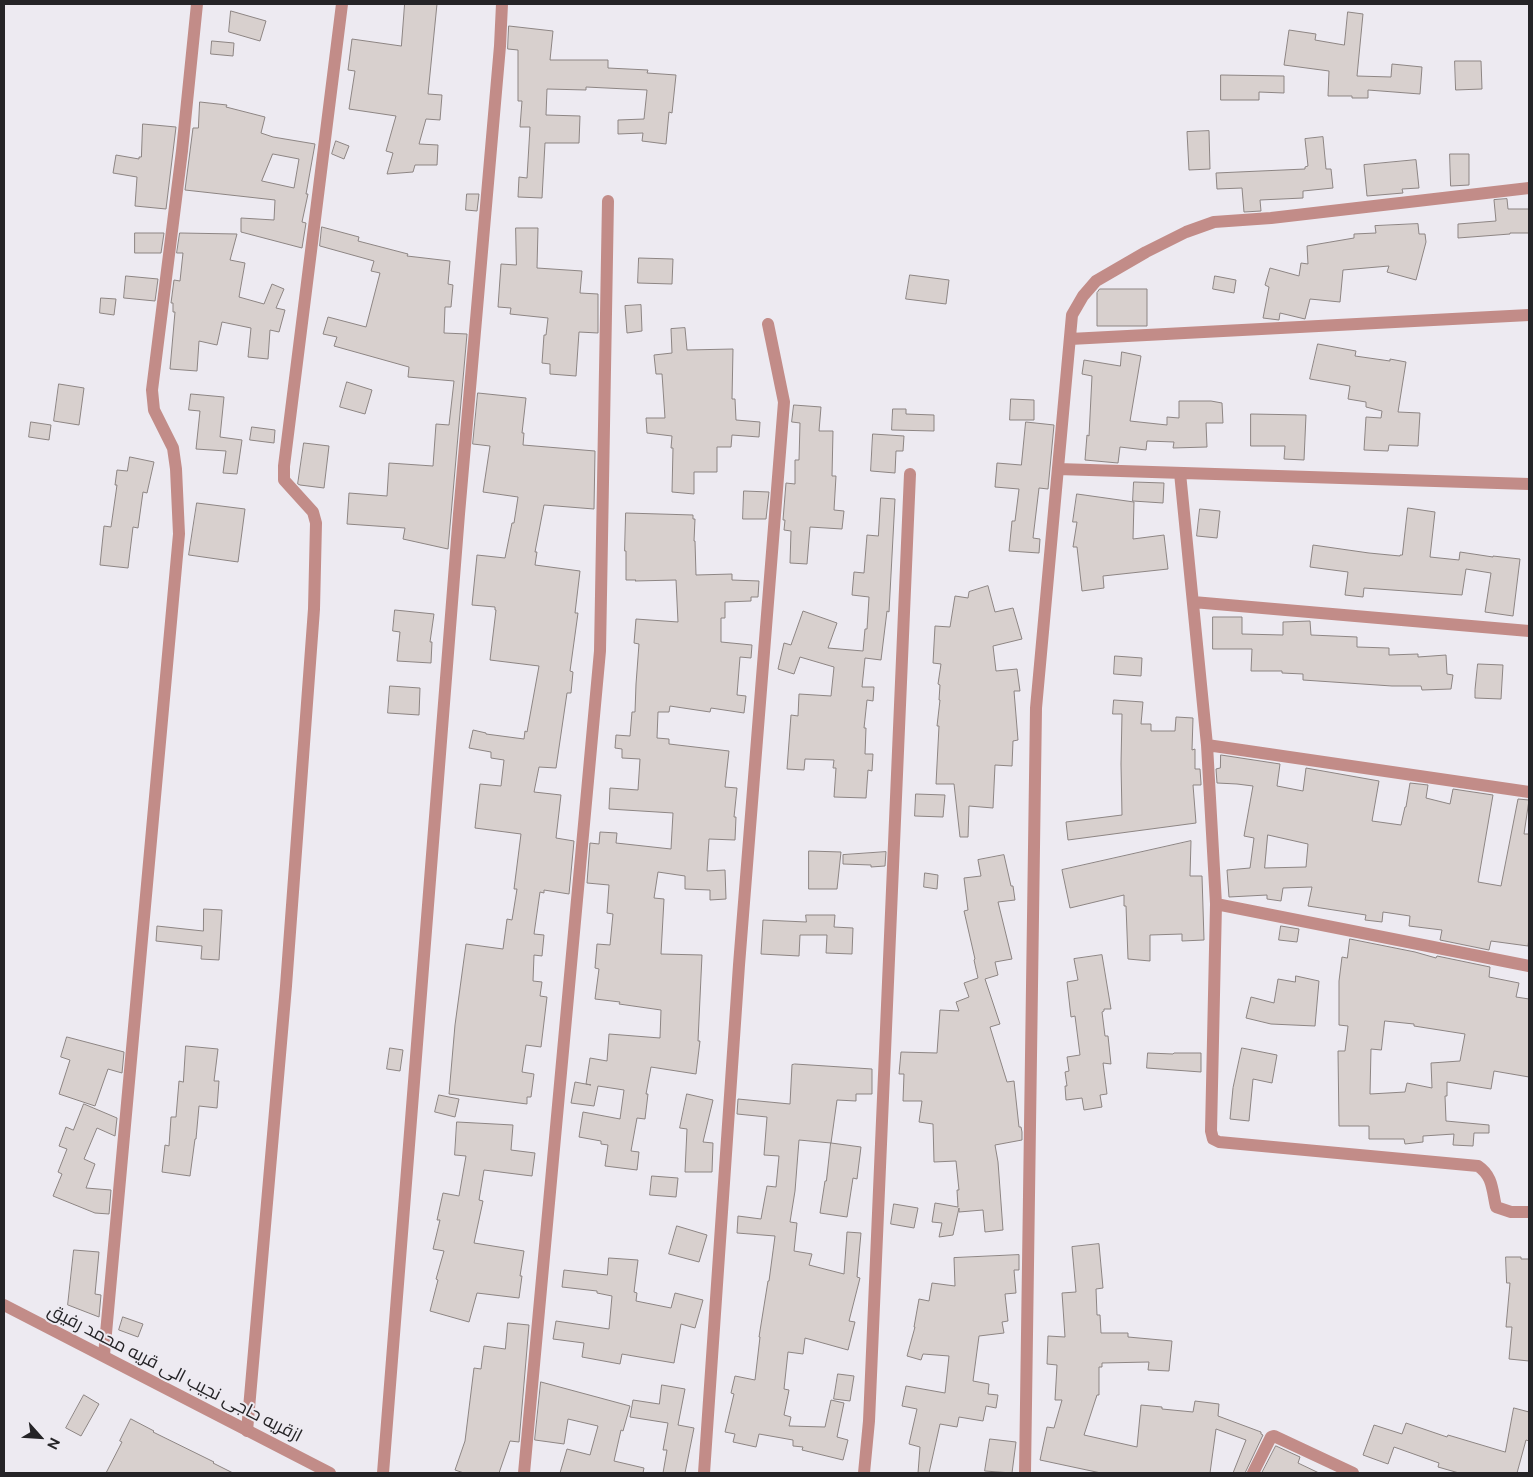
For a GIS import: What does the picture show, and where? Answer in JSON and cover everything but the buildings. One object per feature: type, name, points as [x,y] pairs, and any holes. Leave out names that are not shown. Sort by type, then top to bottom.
[{"type":"street","points":[[104,1355],[179,534],[176,469],[172,448],[154,410],[152,390],[182,151],[197,4]]},
{"type":"street","points":[[247,1431],[286,986],[314,609],[316,523],[313,512],[284,480],[284,466],[342,4]]},
{"type":"street","points":[[383,1473],[459,514],[500,46],[502,4]]},
{"type":"street","points":[[1025,1473],[1036,708],[1072,315],[1083,296],[1096,282],[1146,252],[1186,232],[1214,222],[1271,218],[1529,188]]},
{"type":"street","points":[[524,1473],[600,650],[608,201]]},
{"type":"street","points":[[1070,339],[1529,315]]},
{"type":"street","points":[[704,1473],[738,975],[784,402],[768,324]]},
{"type":"street","points":[[1058,469],[1529,484]]},
{"type":"street","points":[[1180,473],[1207,745],[1216,904],[1211,1131],[1213,1139],[1219,1142],[1478,1166],[1490,1178],[1496,1207],[1512,1212],[1529,1212]]},
{"type":"street","points":[[864,1473],[870,1392],[910,474]]},
{"type":"street","points":[[1193,602],[1529,631]]},
{"type":"street","points":[[1207,745],[1529,792]]},
{"type":"street","points":[[1216,904],[1529,966]]},
{"type":"street","name":"ازقریه حاجی نجیب الی قریه محمد رفیق","points":[[4,1305],[330,1473]]},
{"type":"street","points":[[1253,1473],[1270,1440],[1274,1436],[1352,1473]]}]
